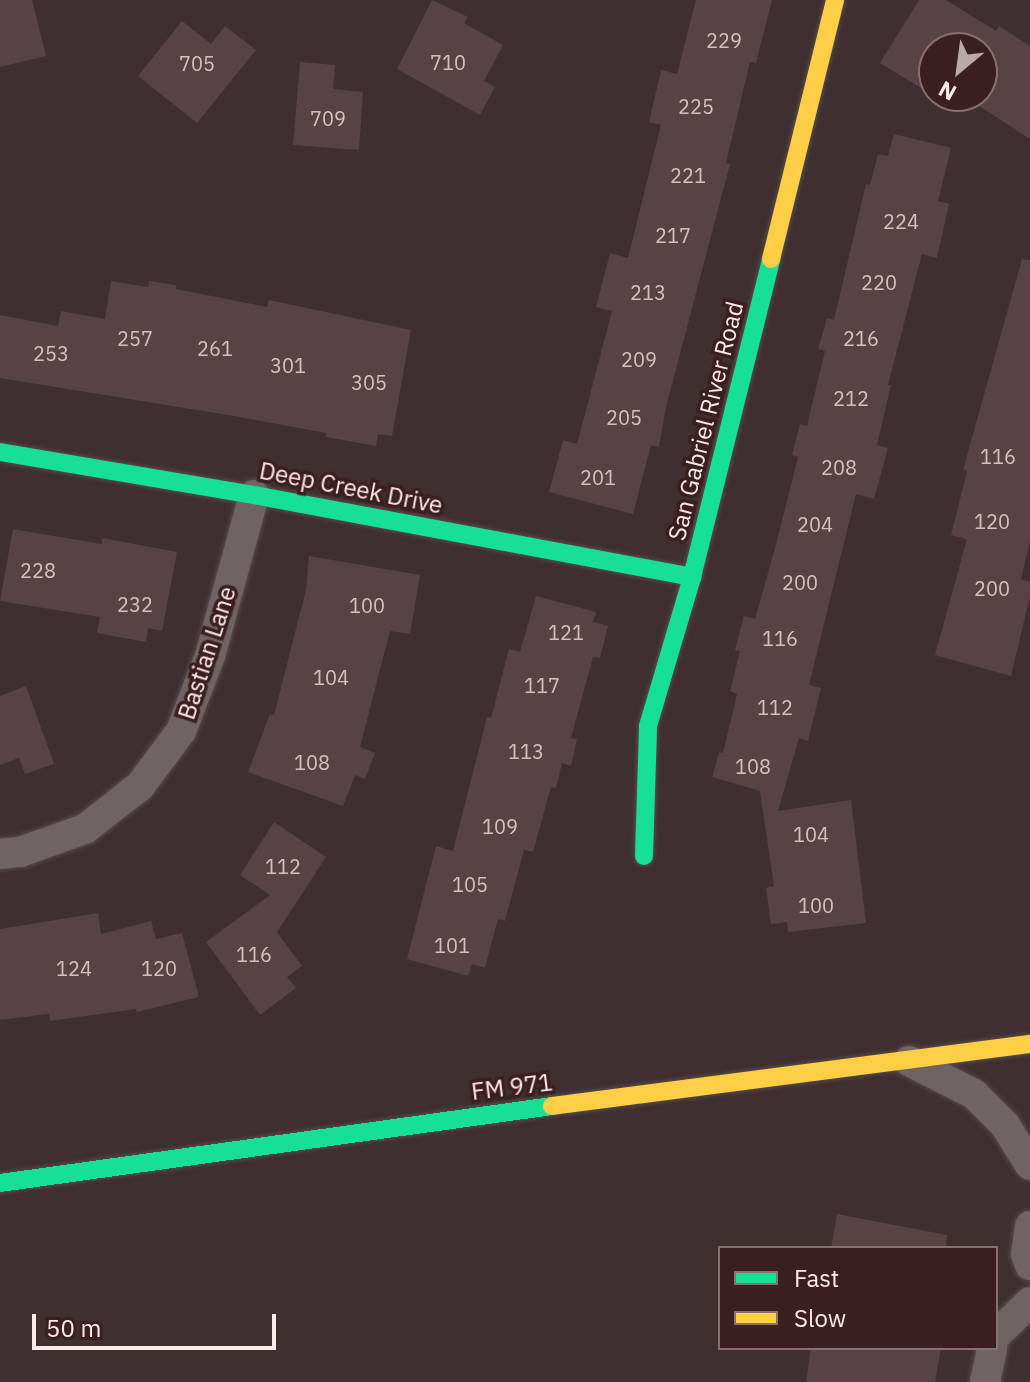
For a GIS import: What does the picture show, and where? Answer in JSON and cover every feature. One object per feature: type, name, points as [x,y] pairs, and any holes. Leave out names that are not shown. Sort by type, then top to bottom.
[{"type":"street","name":"San Gabriel River Road","points":[[644,856],[648,726],[692,577],[835,0]]},
{"type":"street","name":"Deep Creek Drive","points":[[0,452],[254,495],[692,577]]},
{"type":"street","name":"Bastian Lane","points":[[0,854],[20,852],[85,829],[140,786],[181,731],[210,656],[254,495]]},
{"type":"street","name":"FM 971","points":[[0,1183],[432,1121],[1030,1044]]},
{"type":"street","points":[[907,1060],[974,1094],[1005,1125],[1030,1165]]},
{"type":"street","points":[[1030,1226],[1026,1254],[1030,1265]]},
{"type":"street","points":[[998,1333],[1030,1302]]},
{"type":"street","points":[[985,1382],[992,1350]]},
{"type":"building","points":[[0,0],[32,0],[46,56],[0,67]]},
{"type":"building","points":[[432,0],[468,17],[464,23],[503,45],[484,81],[495,87],[480,115],[397,69]]},
{"type":"building","points":[[696,0],[772,0],[756,63],[750,62],[726,163],[730,164],[666,407],[659,447],[651,445],[633,514],[549,492],[563,440],[577,444],[612,311],[596,307],[610,253],[628,258],[661,125],[649,122],[661,70],[677,74]]},
{"type":"building","points":[[919,0],[946,0],[996,31],[999,26],[1030,46],[1030,139],[989,112],[998,112],[998,32],[918,32],[918,86],[880,63]]},
{"type":"building","points":[[182,21],[211,44],[225,26],[256,50],[197,123],[138,76]]},
{"type":"building","points":[[300,62],[335,65],[333,89],[363,92],[359,150],[293,145]]},
{"type":"building","points":[[894,134],[951,148],[938,201],[949,204],[937,258],[922,254],[888,385],[891,385],[877,445],[888,448],[874,499],[856,494],[809,685],[821,688],[808,741],[799,738],[778,811],[851,800],[866,923],[788,932],[787,922],[771,924],[766,888],[774,886],[760,791],[712,777],[719,752],[723,753],[737,694],[730,691],[740,651],[735,650],[744,616],[755,619],[775,548],[798,457],[792,455],[800,424],[807,426],[825,351],[818,349],[827,318],[834,320],[866,184],[870,185],[878,154],[888,156]]},
{"type":"building","points":[[1022,259],[1030,260],[1030,541],[1021,579],[1030,582],[1030,596],[1011,676],[935,655],[967,539],[951,535],[967,471],[963,470]]},
{"type":"building","points":[[111,281],[148,287],[149,281],[176,285],[176,289],[267,307],[269,300],[411,330],[392,436],[378,434],[376,446],[234,416],[0,378],[0,315],[58,326],[61,311],[105,319]]},
{"type":"building","points":[[13,529],[102,544],[102,538],[177,552],[162,631],[148,628],[146,642],[97,633],[100,617],[0,601]]},
{"type":"building","points":[[309,556],[420,575],[410,634],[390,631],[360,747],[375,753],[365,779],[355,775],[343,806],[248,772],[270,714],[274,715],[306,590]]},
{"type":"building","points":[[536,596],[596,612],[593,622],[608,626],[600,658],[593,657],[571,738],[577,739],[571,766],[562,763],[556,788],[551,787],[533,852],[524,850],[505,921],[498,919],[485,968],[472,964],[468,976],[407,959],[436,846],[453,851],[487,717],[491,718],[509,649],[520,652]]},
{"type":"building","points":[[26,686],[54,764],[25,774],[19,758],[0,765],[0,696]]},
{"type":"building","points":[[274,822],[326,857],[277,932],[302,966],[287,977],[296,988],[260,1015],[206,942],[270,895],[240,875]]},
{"type":"building","points":[[98,913],[101,934],[151,921],[156,939],[182,933],[199,997],[137,1012],[136,1009],[50,1021],[49,1014],[0,1020],[0,929]]},
{"type":"building","points":[[837,1214],[947,1235],[946,1246],[831,1246]]},
{"type":"building","points":[[811,1350],[941,1350],[935,1382],[806,1382]]},
{"type":"traffic: fast","points":[[644,856],[648,726],[692,577],[771,259]]},
{"type":"traffic: fast","points":[[0,452],[254,495],[692,577]]},
{"type":"traffic: fast","points":[[0,1183],[552,1106]]},
{"type":"traffic: slow","points":[[771,259],[835,0]]},
{"type":"traffic: slow","points":[[552,1106],[1030,1044]]}]
